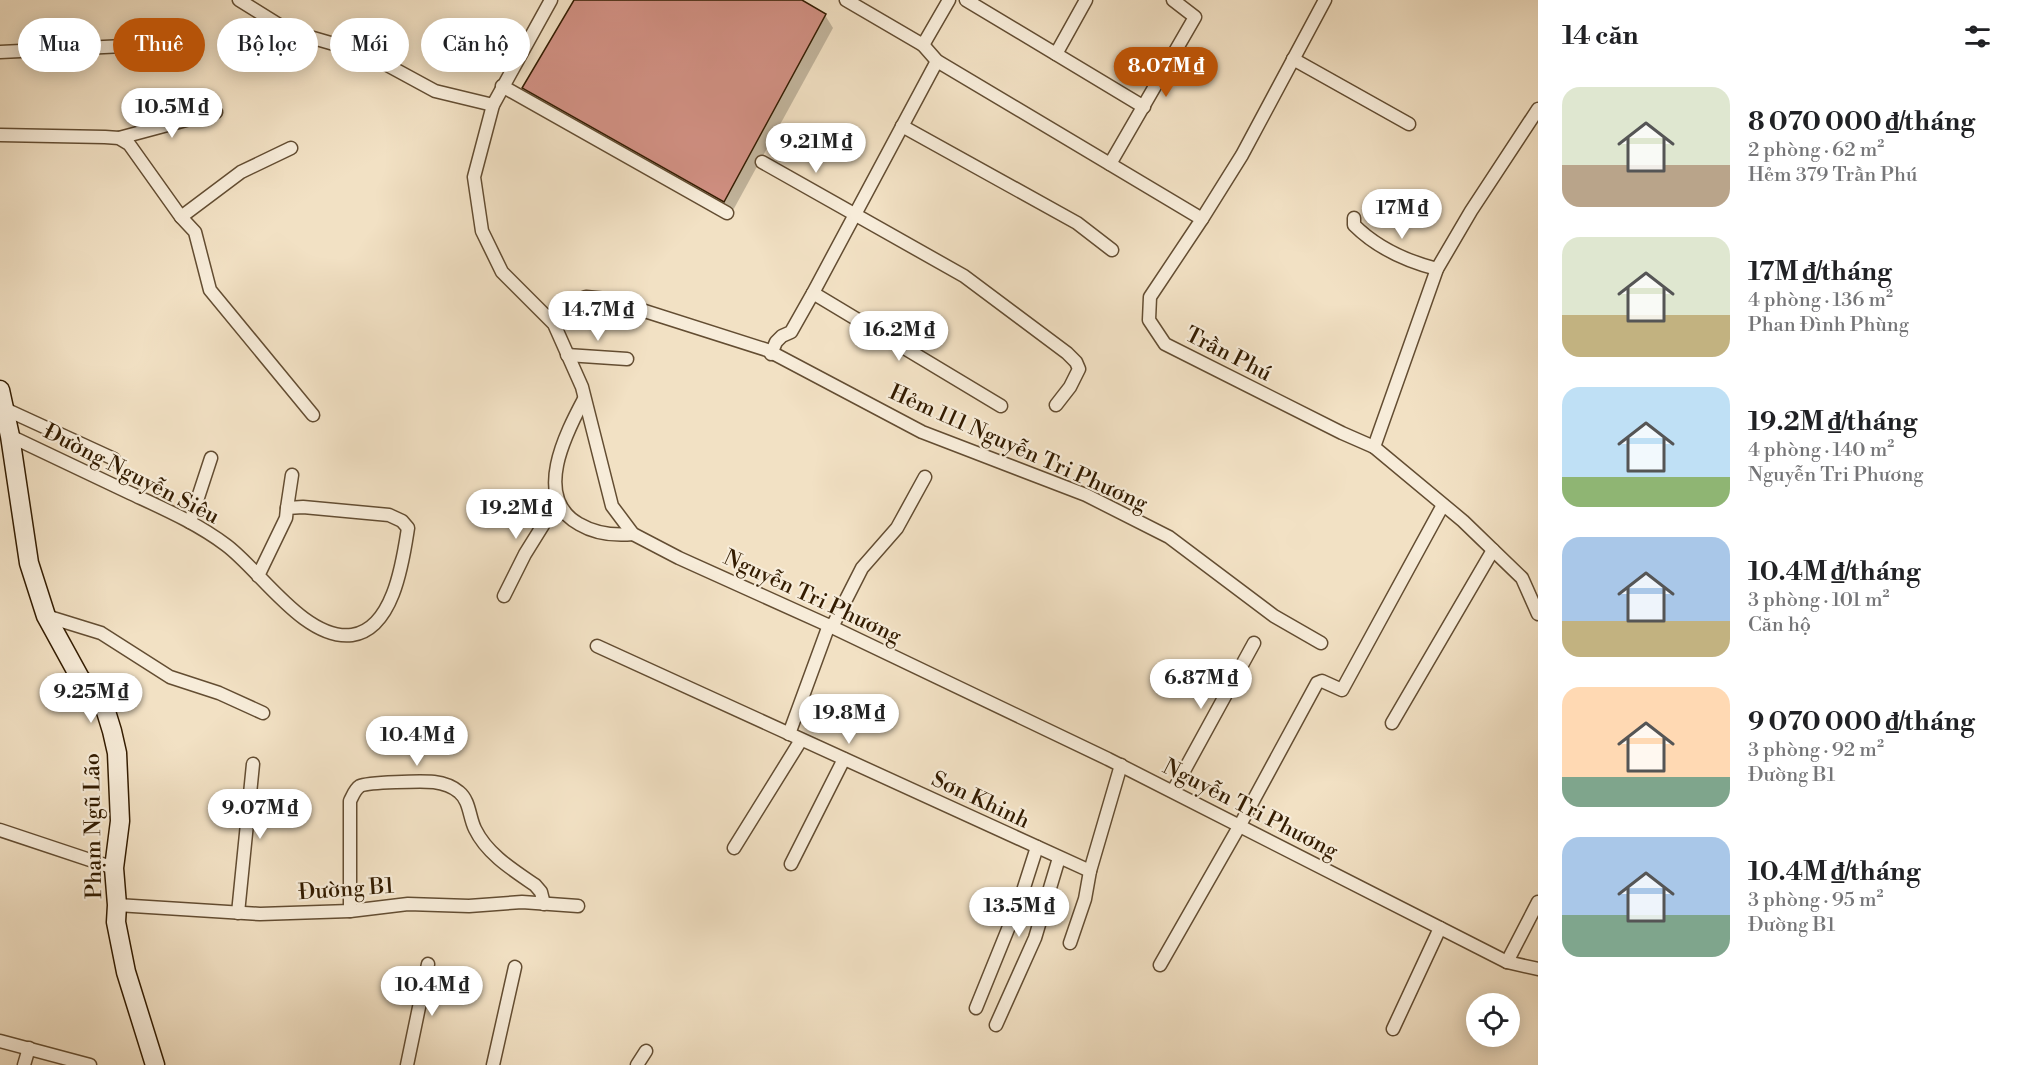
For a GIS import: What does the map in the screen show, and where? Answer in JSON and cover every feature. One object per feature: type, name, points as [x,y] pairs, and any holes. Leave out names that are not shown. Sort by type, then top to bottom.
[{"type":"street","points":[[239,0],[289,31],[365,53],[435,91],[493,105]]},
{"type":"street","name":"Nguyễn Tri Phương","points":[[551,0],[493,105],[474,177],[482,231],[502,272],[554,324],[584,399],[612,506],[633,534],[1120,765],[1507,962],[1538,969]]},
{"type":"street","points":[[846,0],[923,45],[937,61],[1202,219]]},
{"type":"street","points":[[923,45],[949,0]]},
{"type":"street","points":[[966,0],[1144,107]]},
{"type":"street","points":[[1056,54],[1086,0]]},
{"type":"street","points":[[1110,164],[1195,17],[1173,0]]},
{"type":"street","name":"Trần Phú","points":[[1325,0],[1242,156],[1150,297],[1149,320],[1165,344],[1342,434],[1374,447],[1443,505],[1532,586],[1538,614]]},
{"type":"street","points":[[0,52],[113,47]]},
{"type":"street","points":[[1293,59],[1408,124]]},
{"type":"street","points":[[771,354],[776,342],[790,332],[813,292],[937,61]]},
{"type":"street","points":[[502,86],[727,213]]},
{"type":"street","points":[[1374,447],[1437,269],[1471,211],[1538,109]]},
{"type":"street","points":[[0,135],[119,138],[216,111]]},
{"type":"street","points":[[902,126],[1077,223],[1112,249]]},
{"type":"street","points":[[119,138],[129,144],[195,232],[210,290],[314,415]]},
{"type":"street","points":[[182,217],[241,172],[291,148]]},
{"type":"street","points":[[762,162],[964,276],[1067,353],[1079,369],[1070,387],[1056,405]]},
{"type":"street","points":[[1354,218],[1354,225],[1378,245],[1412,262],[1437,269]]},
{"type":"street","points":[[813,292],[1001,406]]},
{"type":"street","name":"Hẻm 111 Nguyễn Tri Phương","points":[[554,324],[566,314],[571,303],[586,297],[607,298],[767,350],[922,432],[1086,495],[1169,537],[1274,616],[1321,644]]},
{"type":"street","points":[[567,355],[627,359]]},
{"type":"street","name":"Phạm Ngũ Lão","points":[[0,390],[10,436],[30,563],[46,616],[80,678],[104,705],[112,731],[117,753],[120,821],[114,868],[116,922],[126,972],[155,1065]]},
{"type":"street","points":[[584,399],[564,439],[557,463],[556,487],[561,511],[570,520],[585,528],[614,536],[633,534]]},
{"type":"street","points":[[5,410],[114,459]]},
{"type":"street","name":"Đường Nguyễn Siêu","points":[[10,436],[189,522],[227,545],[269,585],[283,602],[324,631],[352,635],[367,629],[391,599],[401,572],[408,528],[402,521],[388,515],[303,507],[287,508]]},
{"type":"street","points":[[189,522],[211,458]]},
{"type":"street","points":[[258,576],[286,518],[292,475]]},
{"type":"street","points":[[734,848],[795,737],[830,626],[862,568],[897,528],[925,477]]},
{"type":"street","points":[[504,596],[525,554],[558,501]]},
{"type":"street","points":[[1160,965],[1317,683],[1322,681],[1342,690],[1443,505]]},
{"type":"street","points":[[1392,723],[1493,550]]},
{"type":"street","points":[[46,616],[101,633],[170,677],[219,693],[263,713]]},
{"type":"street","points":[[1173,791],[1254,643]]},
{"type":"street","name":"Sơn Khinh","points":[[597,646],[1089,871]]},
{"type":"street","points":[[791,864],[844,759]]},
{"type":"street","points":[[238,913],[253,764]]},
{"type":"street","points":[[1070,943],[1120,765]]},
{"type":"street","points":[[350,911],[350,801],[355,791],[362,785],[414,782],[435,782],[458,790],[464,797],[474,829],[485,845],[535,885],[541,892],[544,904]]},
{"type":"street","points":[[0,830],[114,868]]},
{"type":"street","points":[[976,1008],[1021,897],[1037,847]]},
{"type":"street","points":[[996,1024],[1035,938],[1059,858]]},
{"type":"street","name":"Đường B1","points":[[117,905],[238,913],[350,911],[408,904],[469,906],[522,902],[578,906]]},
{"type":"street","points":[[1507,962],[1538,902]]},
{"type":"street","points":[[1393,1029],[1440,928]]},
{"type":"street","points":[[407,1065],[428,964]]},
{"type":"street","points":[[493,1065],[515,967]]},
{"type":"street","points":[[0,1041],[90,1065]]},
{"type":"street","points":[[24,1065],[28,1048]]},
{"type":"street","points":[[637,1065],[646,1051]]},
{"type":"building","points":[[574,0],[802,0],[826,14],[724,202],[522,88]]}]
